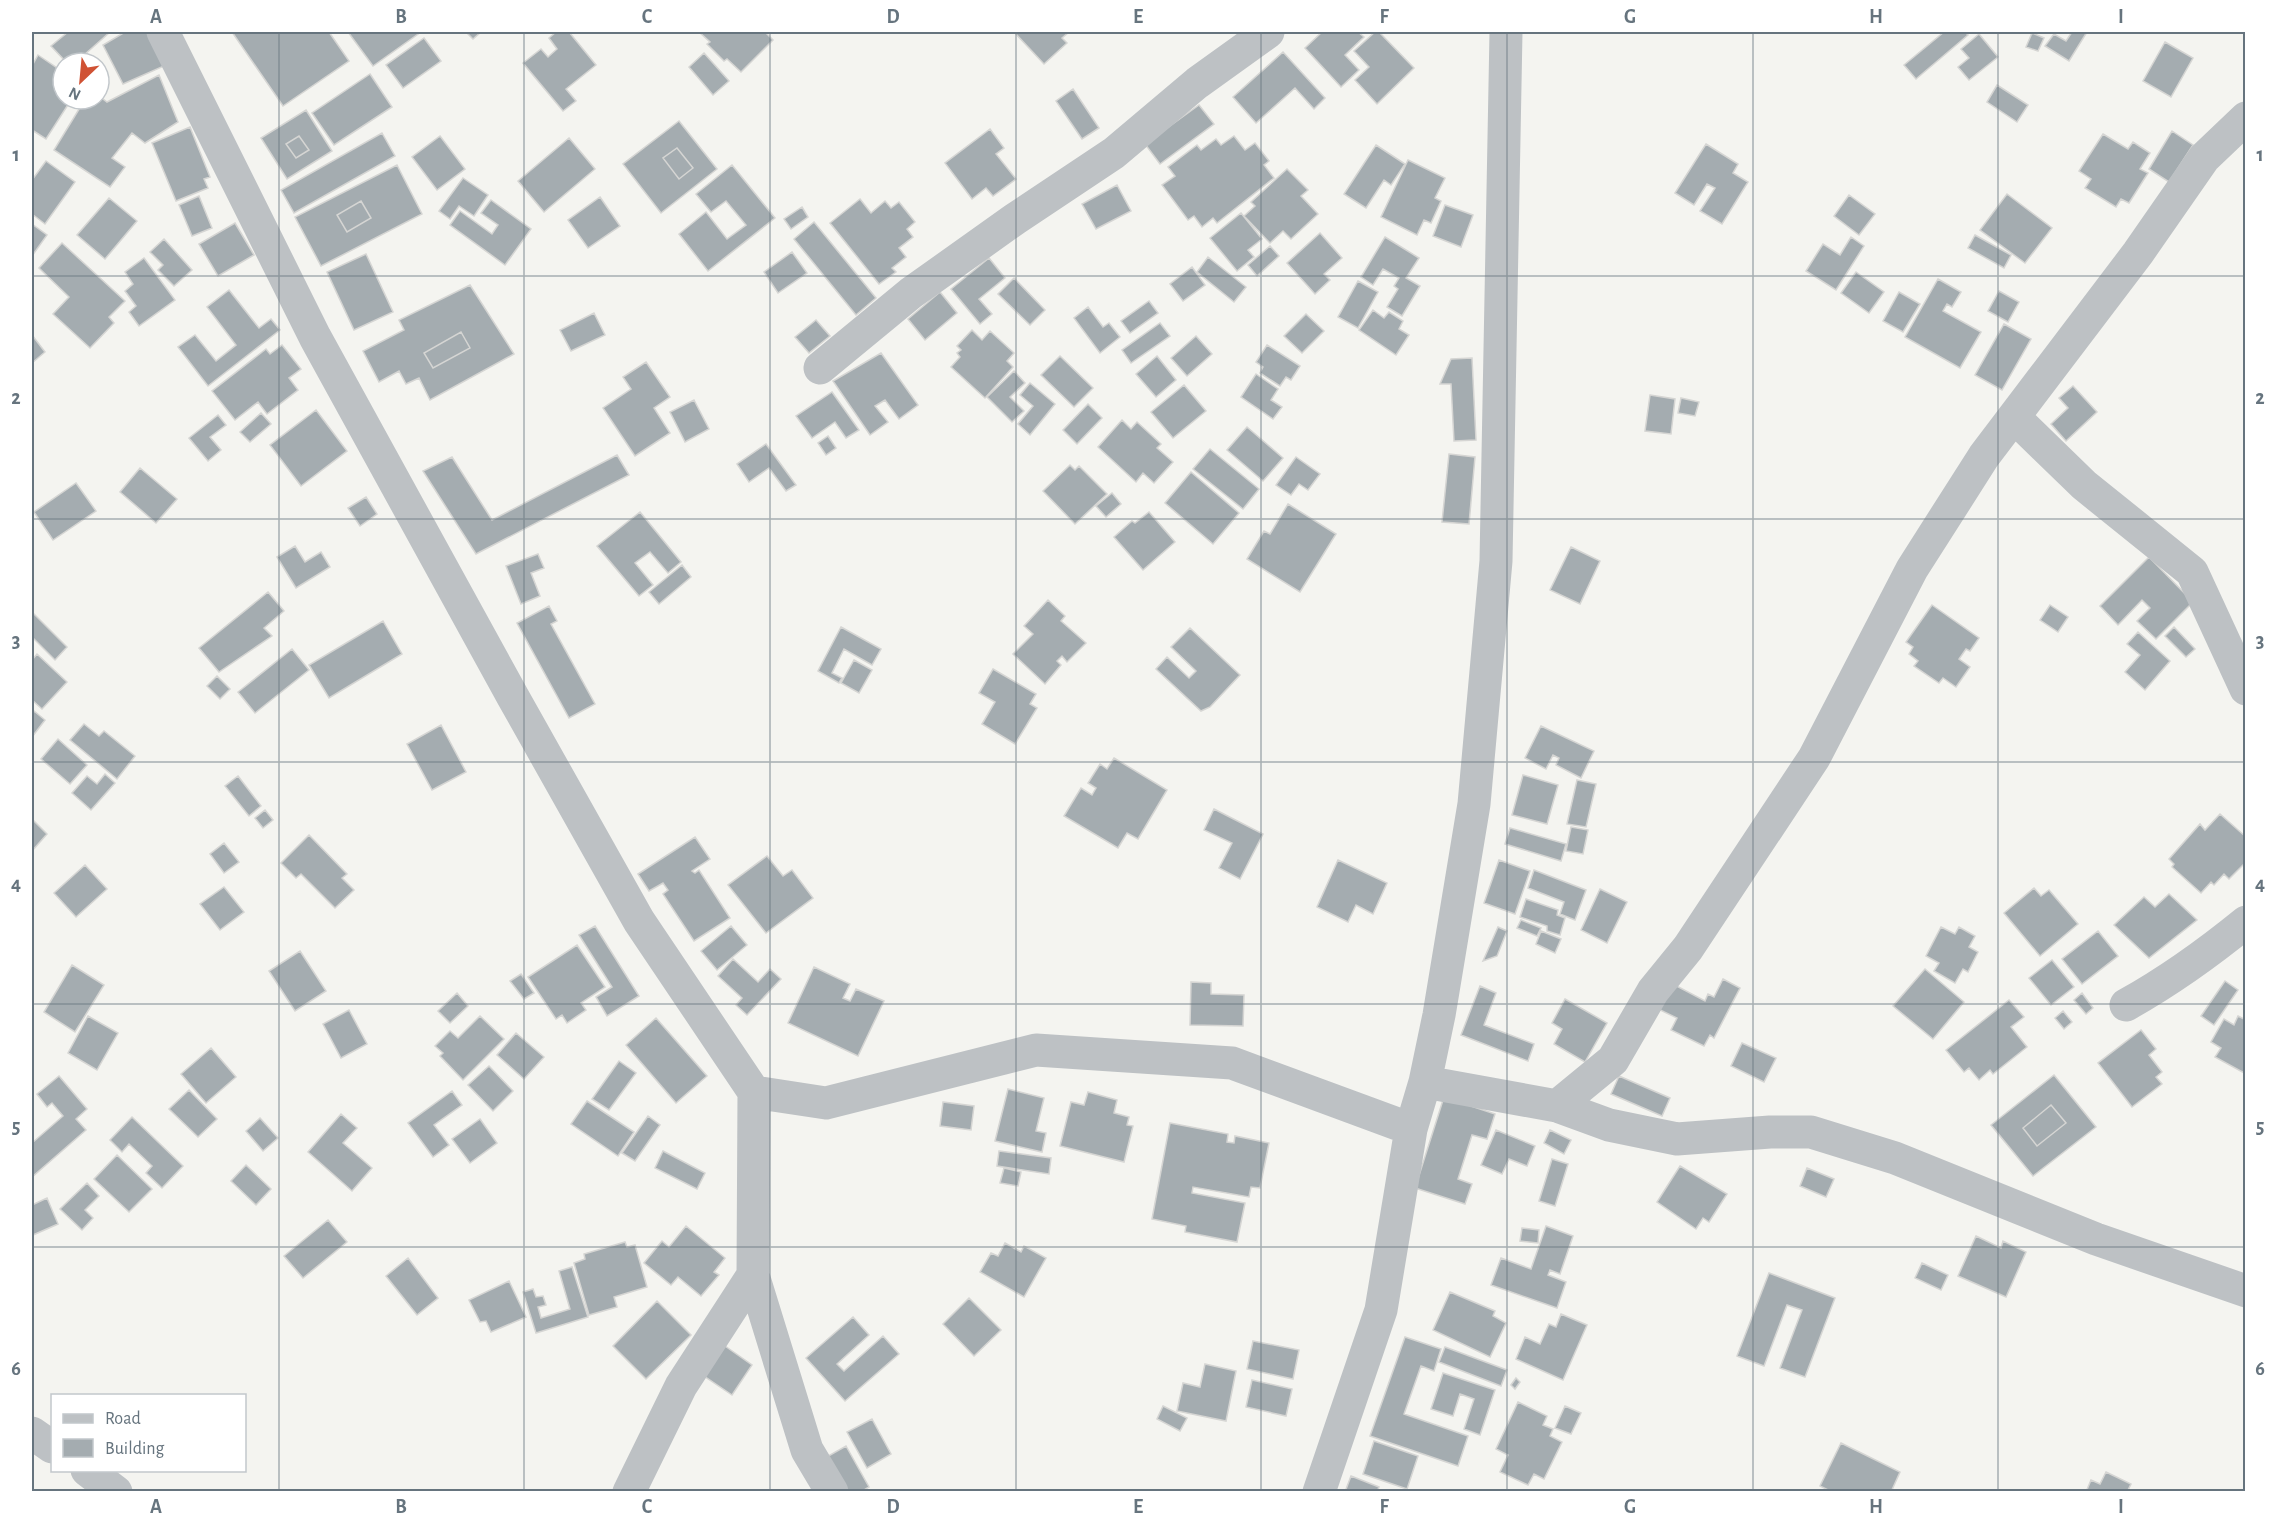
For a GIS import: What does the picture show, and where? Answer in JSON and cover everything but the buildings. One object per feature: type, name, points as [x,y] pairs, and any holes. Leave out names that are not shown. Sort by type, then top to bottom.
[{"type":"street","points":[[163,32],[315,337],[513,697],[639,921],[754,1092],[753,1275],[807,1450],[832,1491]]},
{"type":"street","points":[[820,368],[911,293],[1015,219],[1114,153],[1197,83],[1268,32]]},
{"type":"street","points":[[1319,1491],[1381,1310],[1411,1129],[1425,1082],[1439,1014],[1474,804],[1496,561],[1506,32]]},
{"type":"street","points":[[1557,1106],[1613,1060],[1653,991],[1688,948],[1814,758],[1912,569],[1984,456],[2138,253],[2204,158],[2246,118]]},
{"type":"street","points":[[2014,417],[2084,485],[2192,572],[2246,689]]},
{"type":"street","points":[[2126,1005],[2160,986],[2246,922]]},
{"type":"street","points":[[754,1092],[826,1103],[1036,1050],[1232,1063],[1411,1129]]},
{"type":"street","points":[[1425,1082],[1557,1106],[1609,1125],[1677,1139],[1770,1132],[1811,1132],[1895,1158],[2096,1239],[2246,1290]]},
{"type":"street","points":[[629,1491],[681,1386],[753,1275]]},
{"type":"street","points":[[32,1433],[51,1446]]},
{"type":"street","points":[[90,1472],[116,1491]]}]
